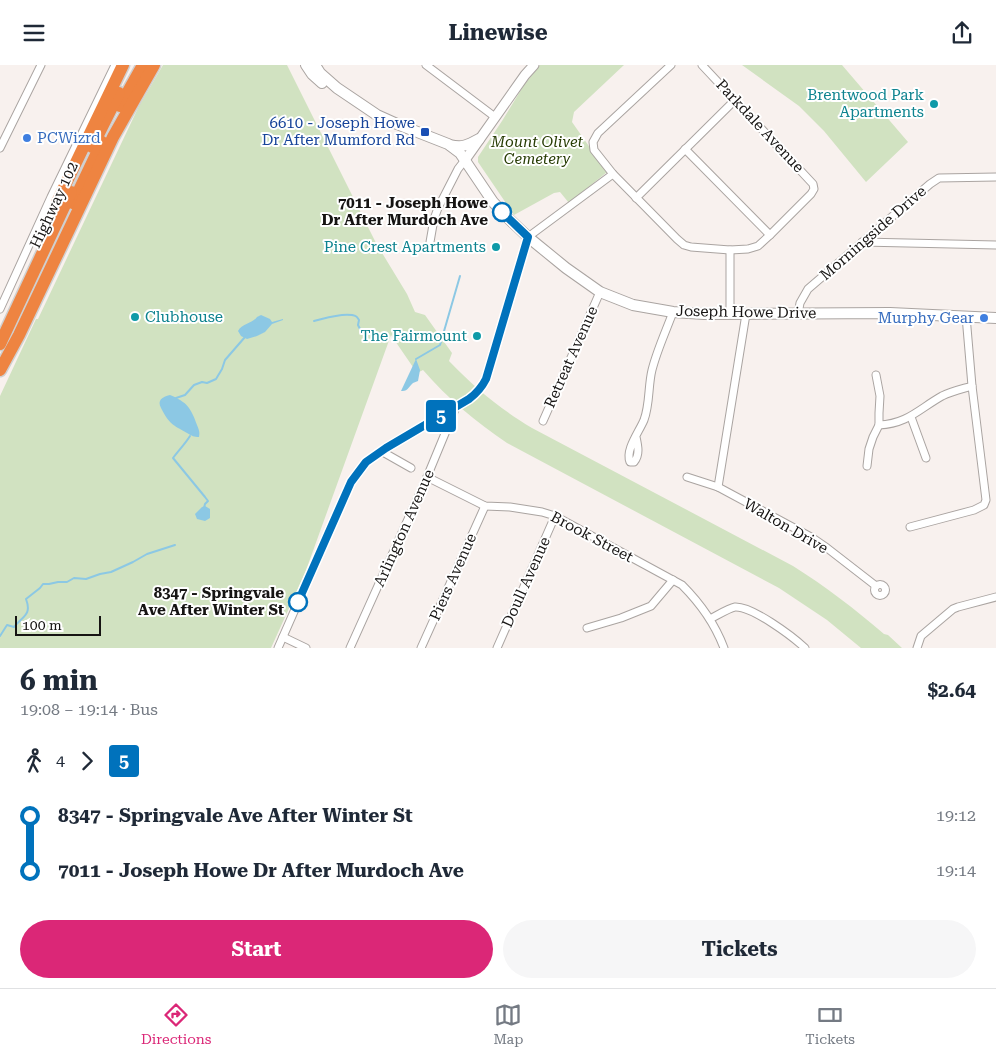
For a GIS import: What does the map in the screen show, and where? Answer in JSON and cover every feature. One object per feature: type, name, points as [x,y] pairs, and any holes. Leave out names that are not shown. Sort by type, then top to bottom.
[{"type":"highway","points":[[0,327],[60,195],[123,65]]},
{"type":"highway","name":"Highway 102","points":[[0,344],[85,162],[134,65]]},
{"type":"highway","name":"Highway 102","points":[[0,362],[90,165],[143,65]]},
{"type":"highway","points":[[0,370],[19,335],[113,137],[154,65]]},
{"type":"main road","points":[[306,65],[312,74],[325,86],[367,116],[379,123],[438,147],[456,157],[465,159]]},
{"type":"main road","name":"Joseph Howe Drive","points":[[315,65],[320,73],[337,88],[377,115],[448,145],[460,153],[493,202],[528,237],[566,268],[600,292],[634,305],[672,312],[730,314],[890,313],[996,318]]},
{"type":"main road","points":[[448,145],[458,147],[480,139]]},
{"type":"street","points":[[0,148],[41,65]]},
{"type":"street","points":[[0,309],[51,197],[115,65]]},
{"type":"street","points":[[426,65],[495,117]]},
{"type":"street","points":[[430,242],[438,208],[458,169],[534,65]]},
{"type":"street","points":[[672,65],[598,133],[593,142],[594,150],[613,174],[684,245],[730,250],[748,249],[758,245],[770,235],[685,149]]},
{"type":"street","name":"Parkdale Avenue","points":[[702,65],[813,184],[814,189],[811,194],[770,235]]},
{"type":"street","points":[[636,198],[735,100]]},
{"type":"street","points":[[278,648],[351,482],[366,462],[381,451],[456,407],[474,395],[482,386],[486,379],[528,237],[613,174]]},
{"type":"street","name":"Morningside Drive","points":[[798,313],[800,303],[808,289],[930,184],[939,178],[996,177]]},
{"type":"street","points":[[862,242],[996,245]]},
{"type":"street","points":[[730,250],[730,314]]},
{"type":"street","name":"Retreat Avenue","points":[[543,421],[600,292]]},
{"type":"street","points":[[636,437],[647,411],[652,371],[672,312]]},
{"type":"street","points":[[718,487],[746,314]]},
{"type":"street","points":[[910,527],[974,510],[984,505],[986,501],[972,386],[966,316]]},
{"type":"street","points":[[867,466],[869,449],[879,425],[880,396],[876,375]]},
{"type":"street","points":[[879,425],[887,425],[906,419],[942,396],[972,386]]},
{"type":"street","name":"Arlington Avenue","points":[[350,648],[427,477],[456,407]]},
{"type":"street","points":[[910,417],[926,458]]},
{"type":"street","points":[[381,451],[411,468]]},
{"type":"street","name":"Brook Street","points":[[427,477],[485,506],[510,507],[555,516],[682,585],[710,619],[724,648]]},
{"type":"street","name":"Walton Drive","points":[[687,477],[718,487],[811,537],[876,587]]},
{"type":"street","name":"Piers Avenue","points":[[421,648],[485,506]]},
{"type":"street","name":"Doull Avenue","points":[[497,648],[555,516]]},
{"type":"street","points":[[587,628],[621,618],[651,606],[673,580]]},
{"type":"street","points":[[917,648],[921,635],[953,609],[995,598]]},
{"type":"street","points":[[710,619],[734,607],[749,610],[794,638],[805,648]]},
{"type":"street","points":[[283,637],[306,648]]},
{"type":"green space","points":[[163,65],[287,65],[376,243],[407,294],[415,312],[425,315],[452,353],[449,361],[469,380],[498,405],[532,428],[793,566],[840,598],[902,648],[861,648],[827,620],[779,588],[507,443],[484,427],[442,391],[423,370],[417,373],[391,335],[305,573],[271,648],[0,648],[0,396],[139,106]]},
{"type":"green space","name":"Mount Olivet Cemetery","points":[[540,65],[624,65],[574,112],[572,122],[607,172],[569,203],[560,192],[554,193],[514,215],[478,162],[478,157],[524,85]]},
{"type":"green space","points":[[742,65],[842,65],[908,142],[866,182],[824,131],[799,106]]},
{"type":"water","points":[[261,315],[272,322],[283,320],[272,324],[265,332],[257,336],[247,339],[241,336],[238,331],[240,328]]},
{"type":"water","points":[[416,359],[420,370],[418,381],[413,383],[407,390],[401,391]]},
{"type":"water","points":[[170,395],[181,400],[190,410],[199,430],[199,437],[192,436],[178,428],[166,418],[160,401]]},
{"type":"water","points":[[205,506],[210,509],[210,518],[205,521],[197,519],[195,514]]},
{"type":"waterway","points":[[416,359],[440,345],[460,276]]},
{"type":"waterway","points":[[314,321],[338,315],[352,315],[359,320],[358,325],[360,329],[373,334]]},
{"type":"waterway","points":[[176,398],[185,395],[194,385],[216,379],[225,360],[245,337]]},
{"type":"waterway","points":[[190,436],[173,458],[208,501],[204,508]]},
{"type":"waterway","points":[[0,636],[7,625],[14,627],[26,615],[28,609],[26,599],[43,584],[67,582],[74,578],[86,579],[111,572],[147,554],[175,545]]},
{"type":"bus line","name":"5","points":[[298,602],[351,482],[366,462],[386,448],[469,399],[486,379],[528,237],[502,212]]},
{"type":"place","name":"Brentwood Park Apartments","points":[[934,104]]},
{"type":"place","name":"6610 - Joseph Howe Dr After Mumford Rd","points":[[425,132]]},
{"type":"place","name":"PCWizrd","points":[[27,138]]},
{"type":"place","name":"7011 - Joseph Howe Dr After Murdoch Ave","points":[[502,212]]},
{"type":"place","name":"Pine Crest Apartments","points":[[496,247]]},
{"type":"place","name":"Clubhouse","points":[[135,317]]},
{"type":"place","name":"Murphy Gear","points":[[984,318]]},
{"type":"place","name":"The Fairmount","points":[[477,336]]},
{"type":"place","name":"8347 - Springvale Ave After Winter St","points":[[298,602]]}]
